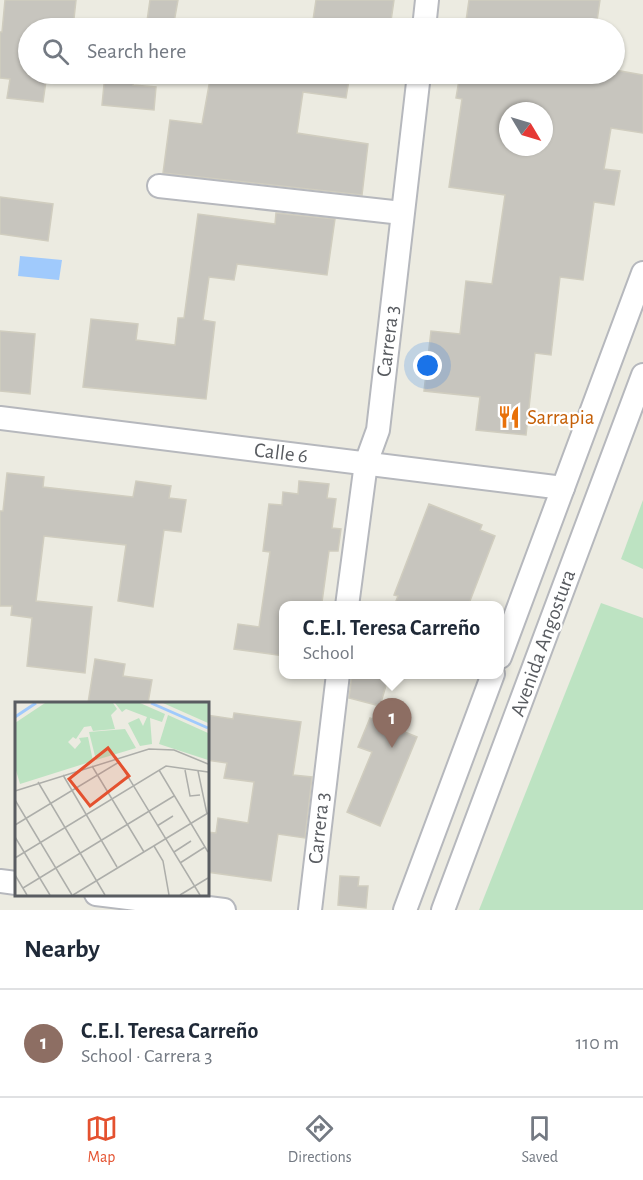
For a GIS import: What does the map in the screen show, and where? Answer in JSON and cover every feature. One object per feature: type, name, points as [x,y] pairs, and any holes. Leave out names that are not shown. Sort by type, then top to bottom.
[{"type":"street","points":[[425,18],[427,0]]},
{"type":"street","name":"Carrera 3","points":[[347,601],[366,464],[378,430],[418,84]]},
{"type":"street","points":[[159,186],[402,213]]},
{"type":"street","name":"Avenida Angostura","points":[[504,646],[643,273]]},
{"type":"street","name":"Avenida Angostura","points":[[443,910],[643,375]]},
{"type":"street","name":"Calle 6","points":[[0,418],[563,488]]},
{"type":"street","name":"Carrera 3","points":[[310,910],[338,679]]},
{"type":"street","name":"Avenida Angostura","points":[[405,910],[492,679]]},
{"type":"street","points":[[0,881],[15,883]]},
{"type":"street","points":[[104,895],[224,910]]},
{"type":"green space","points":[[643,500],[643,569],[621,559]]},
{"type":"green space","points":[[601,603],[643,618],[643,910],[479,910]]},
{"type":"water","points":[[20,256],[62,260],[59,280],[18,276]]},
{"type":"building","points":[[5,0],[76,0],[74,18],[18,18],[18,84],[46,84],[43,102],[7,98],[10,79],[0,78],[0,32],[2,32]]},
{"type":"building","points":[[150,0],[178,0],[175,18],[147,18]]},
{"type":"building","points":[[316,0],[394,0],[391,18],[313,18]]},
{"type":"building","points":[[469,0],[600,0],[597,18],[466,18]]},
{"type":"building","points":[[625,72],[643,75],[643,133],[611,128],[604,169],[620,171],[614,205],[594,202],[583,280],[560,277],[551,355],[535,353],[526,435],[476,430],[480,397],[424,391],[431,331],[460,334],[466,281],[492,284],[505,195],[449,187],[462,99],[456,98],[458,84],[625,84]]},
{"type":"building","points":[[104,84],[156,87],[154,110],[102,105]]},
{"type":"building","points":[[209,84],[348,84],[346,98],[303,92],[297,133],[368,144],[362,195],[163,173],[170,120],[202,124]]},
{"type":"building","points":[[0,197],[53,204],[48,241],[0,234]]},
{"type":"building","points":[[276,213],[335,219],[327,275],[237,264],[234,280],[209,277],[203,320],[215,322],[206,399],[83,387],[91,319],[138,324],[136,340],[175,345],[178,318],[184,318],[198,214],[275,224]]},
{"type":"building","points":[[0,331],[35,334],[30,394],[0,391]]},
{"type":"building","points":[[7,473],[44,477],[43,487],[133,497],[136,481],[171,486],[169,498],[186,500],[181,532],[164,530],[153,607],[118,601],[126,545],[44,536],[36,601],[92,607],[85,673],[27,666],[32,618],[11,615],[12,606],[0,606],[0,511],[3,511]]},
{"type":"building","points":[[299,481],[329,484],[327,498],[336,499],[332,528],[341,529],[338,551],[329,551],[322,601],[279,601],[279,655],[234,649],[238,624],[259,627],[270,552],[263,551],[269,504],[282,505],[283,492],[298,494]]},
{"type":"building","points":[[429,504],[482,525],[480,530],[495,536],[470,601],[396,601],[398,596],[394,595]]},
{"type":"building","points":[[95,659],[125,664],[123,676],[152,680],[148,702],[88,702]]},
{"type":"building","points":[[351,679],[388,679],[380,706],[349,698]]},
{"type":"building","points":[[234,713],[301,722],[293,775],[312,777],[305,838],[278,834],[271,881],[208,872],[208,832],[216,833],[218,818],[248,823],[254,782],[224,778],[227,763],[208,760],[208,715],[233,719]]},
{"type":"building","points":[[370,718],[417,737],[380,826],[347,812],[372,752],[358,747]]},
{"type":"building","points":[[340,876],[359,877],[358,886],[368,886],[366,908],[338,905]]},
{"type":"place","name":"Sarrapia","points":[[509,417]]},
{"type":"place","name":"C.E.I. Teresa Carreño","points":[[392,748]]}]
